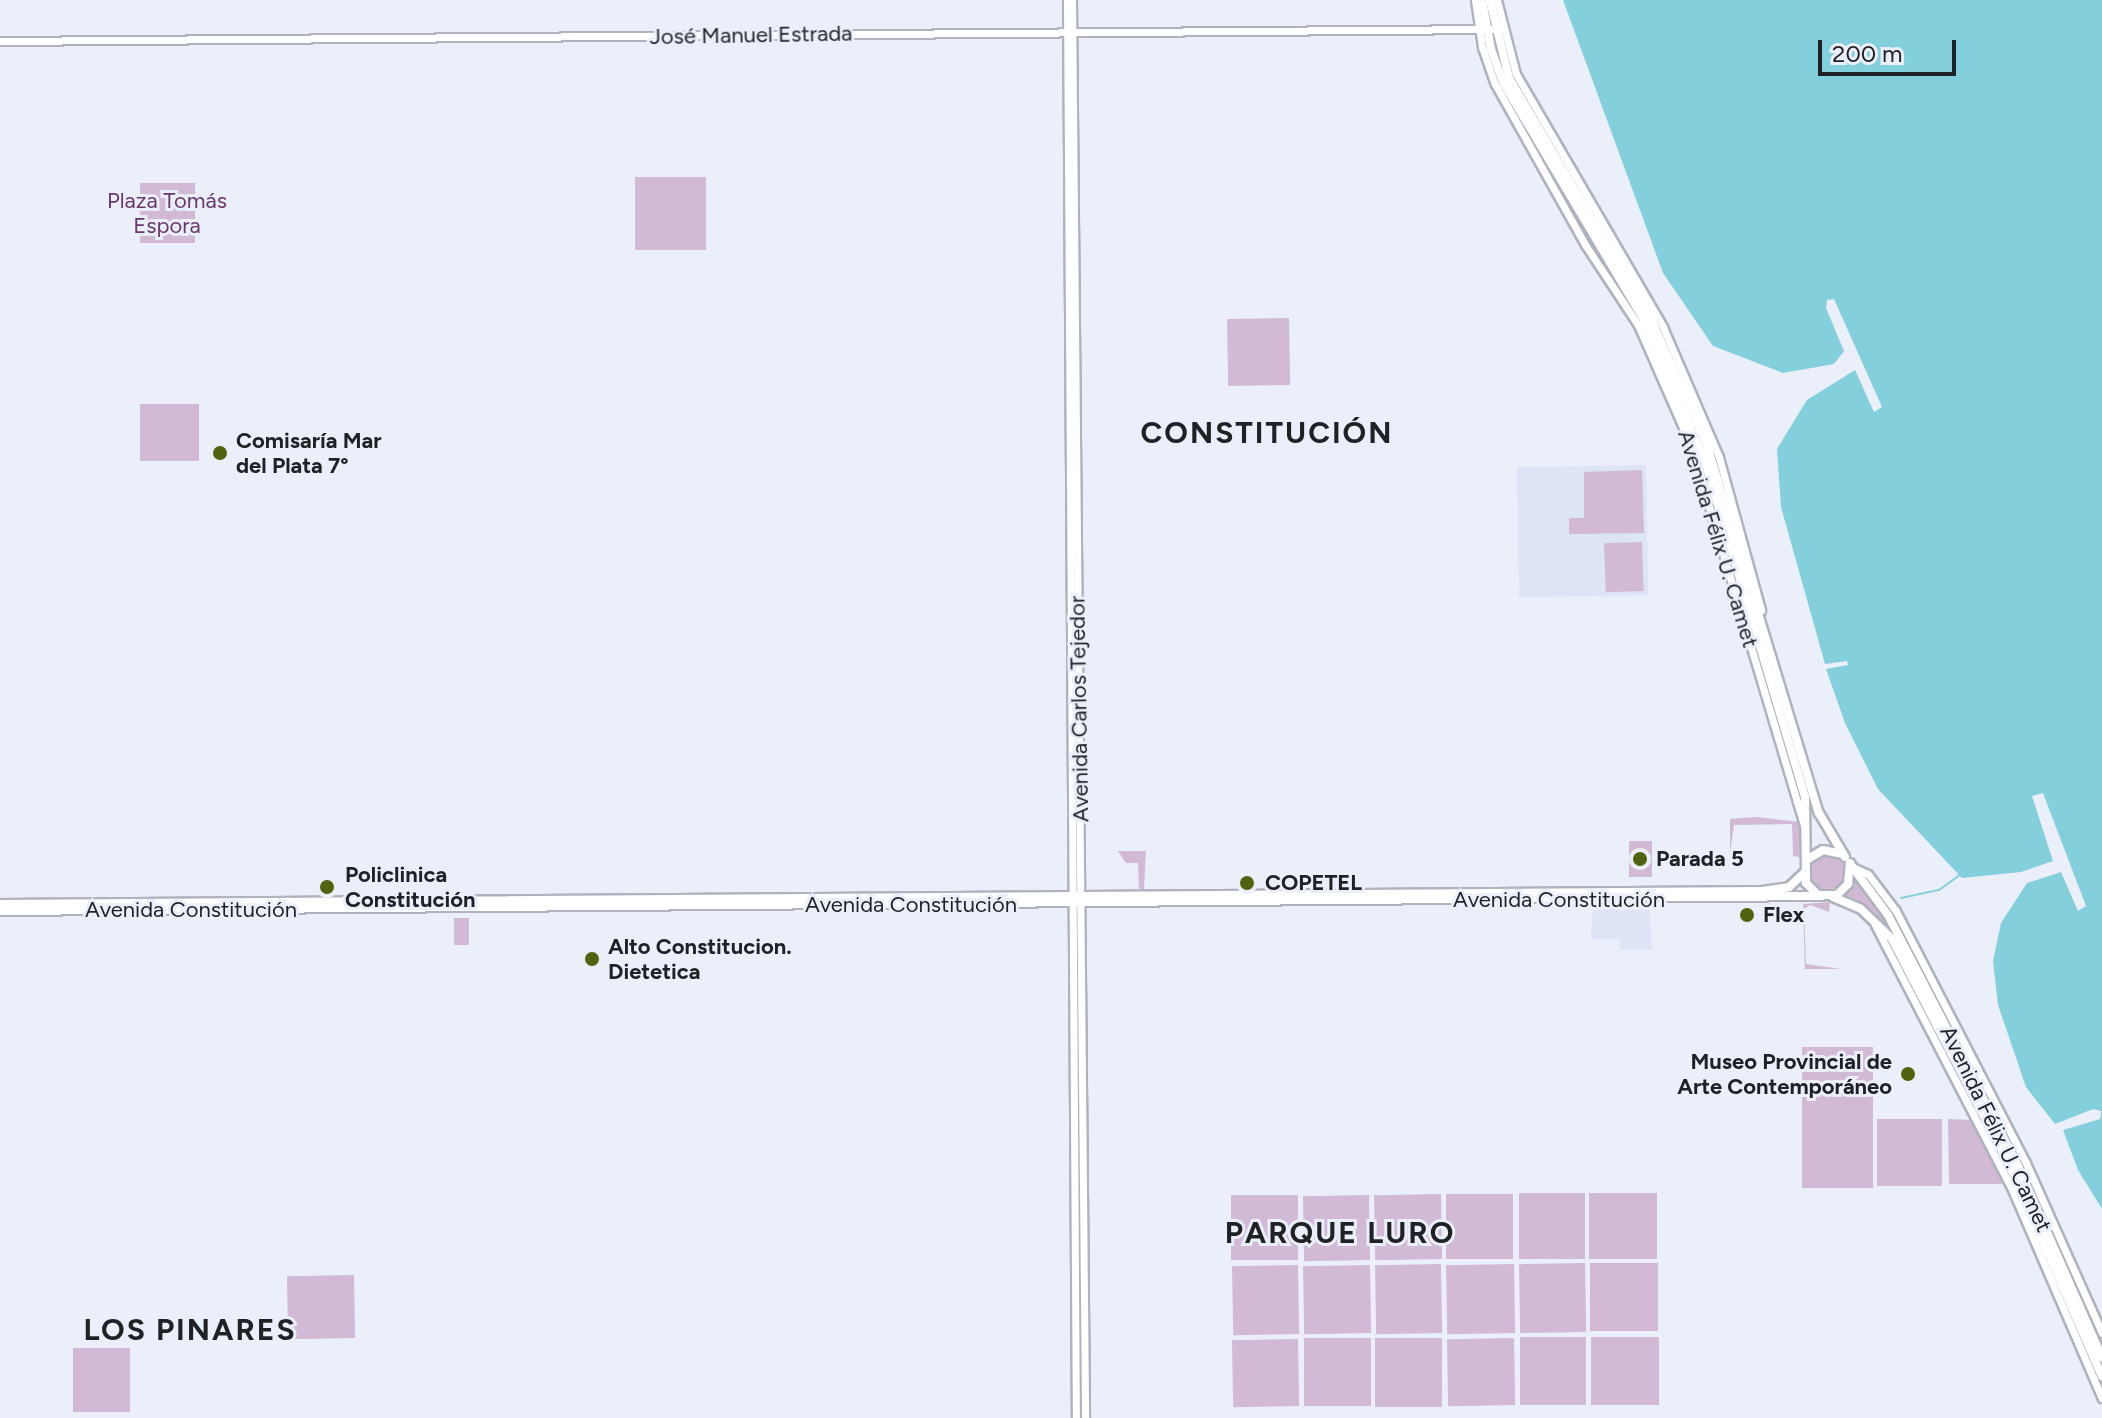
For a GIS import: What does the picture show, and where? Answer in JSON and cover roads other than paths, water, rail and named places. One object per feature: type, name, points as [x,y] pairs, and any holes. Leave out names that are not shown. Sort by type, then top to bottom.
[{"type":"main road","name":"Avenida Carlos Tejedor","points":[[1070,0],[1076,1418]]},
{"type":"main road","name":"Avenida Félix U. Camet","points":[[1475,0],[1509,78],[1658,333],[1706,442],[1761,610],[1819,813],[1849,862],[1888,915],[2012,1155],[2102,1357]]},
{"type":"main road","name":"Avenida Félix U. Camet","points":[[1482,0],[1504,84],[1644,320],[1699,444],[1805,797],[1808,834],[1806,863]]},
{"type":"main road","name":"Avenida Félix U. Camet","points":[[1490,0],[1490,29]]},
{"type":"main road","name":"Avenida Félix U. Camet","points":[[1490,29],[1497,0]]},
{"type":"main road","name":"José Manuel Estrada","points":[[0,41],[1490,29]]},
{"type":"main road","points":[[1823,850],[1849,862],[1848,884],[1826,896],[1809,887],[1804,873],[1806,863],[1823,850]]},
{"type":"main road","name":"Avenida Félix U. Camet","points":[[1849,862],[1868,874],[1893,905],[2026,1163],[2102,1333]]},
{"type":"main road","name":"Avenida Constitución","points":[[0,911],[1776,891],[1792,885],[1804,873]]},
{"type":"main road","name":"Avenida Félix U. Camet","points":[[1826,896],[1870,916],[1892,939],[2011,1169],[2102,1376]]},
{"type":"main road","name":"Avenida Constitución","points":[[0,904],[1826,896]]},
{"type":"main road","name":"Avenida Carlos Tejedor","points":[[1076,900],[1085,1418]]},
{"type":"main road","name":"Avenida Félix U. Camet","points":[[1870,916],[2011,1187],[2102,1398]]},
{"type":"main road","points":[[2012,1155],[2026,1163]]},
{"type":"water","points":[[1563,0],[2102,0],[2102,1209],[2078,1170],[2063,1130],[2100,1119],[2101,1111],[2093,1109],[2055,1124],[2026,1087],[1998,1005],[1993,961],[2001,923],[2027,883],[2061,872],[2078,911],[2086,906],[2043,793],[2032,796],[2053,861],[2021,872],[1962,878],[1878,789],[1845,723],[1826,669],[1848,665],[1847,661],[1825,664],[1781,507],[1777,449],[1807,400],[1855,370],[1874,412],[1882,407],[1834,299],[1827,300],[1826,308],[1844,351],[1834,364],[1783,373],[1713,346],[1663,273]]},
{"type":"waterway","points":[[1901,898],[1939,890],[1960,875]]},
{"type":"place","name":"Comisaría Mar del Plata 7°","points":[[220,453]]},
{"type":"place","name":"Parada 5","points":[[1640,859]]},
{"type":"place","name":"COPETEL","points":[[1247,883]]},
{"type":"place","name":"Policlinica Constitución","points":[[327,887]]},
{"type":"place","name":"Flex","points":[[1747,915]]},
{"type":"place","name":"Alto Constitucion. Dietetica","points":[[592,959]]},
{"type":"place","name":"Museo Provincial de Arte Contemporáneo","points":[[1908,1074]]},
{"type":"district","name":"CONSTITUCIÓN","points":[[1267,433]]},
{"type":"district","name":"PARQUE LURO","points":[[1340,1233]]},
{"type":"district","name":"LOS PINARES","points":[[190,1330]]},
{"type":"park label","name":"Plaza Tomás Espora","points":[[167,212]]}]
